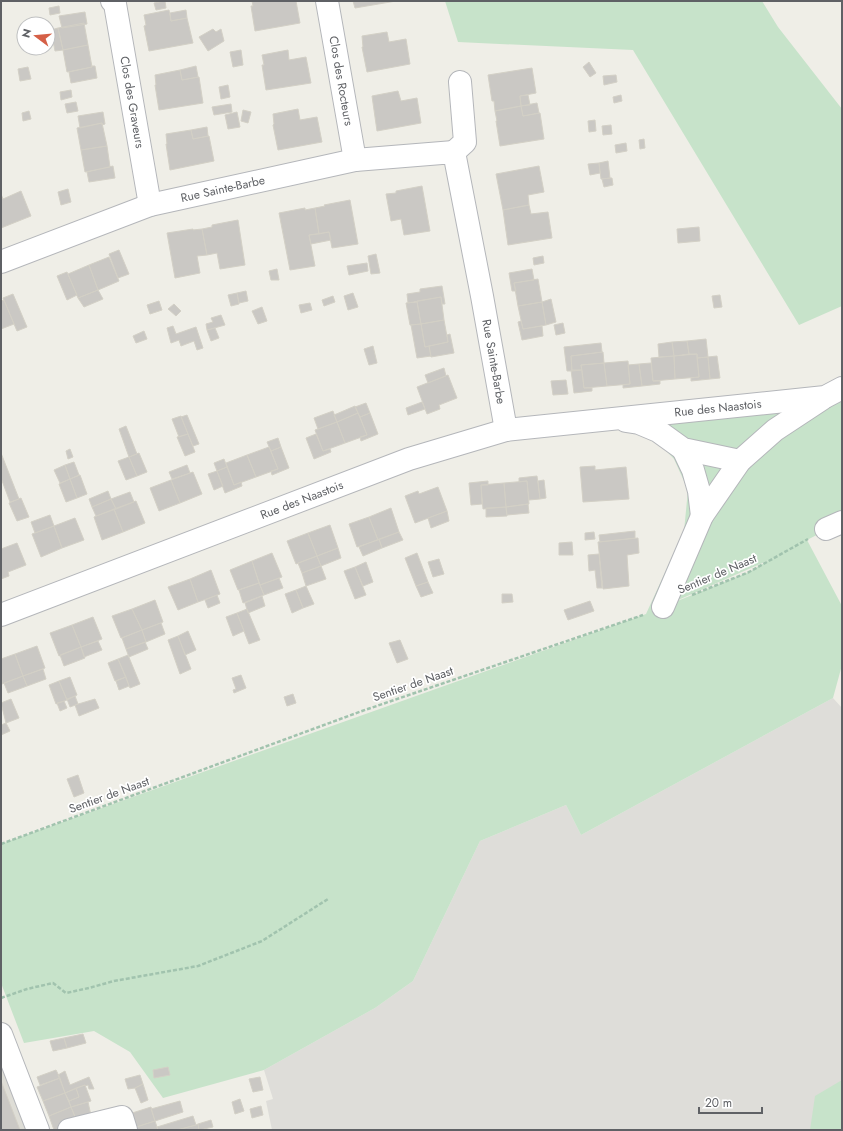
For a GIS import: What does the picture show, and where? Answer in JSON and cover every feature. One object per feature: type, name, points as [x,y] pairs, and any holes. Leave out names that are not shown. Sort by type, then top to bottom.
[{"type":"street","name":"Clos des Graveurs","points":[[112,1],[115,4],[150,205]]},
{"type":"street","name":"Clos des Rocteurs","points":[[328,1],[355,160]]},
{"type":"street","points":[[454,152],[465,142],[460,82]]},
{"type":"street","name":"Rue Sainte-Barbe","points":[[1,262],[150,205],[355,160],[454,152],[506,430]]},
{"type":"street","name":"Rue des Naastois","points":[[1,615],[409,459],[506,430],[833,393]]},
{"type":"street","name":"Rue des Naastois","points":[[662,607],[702,516],[740,461],[775,430],[833,393]]},
{"type":"street","name":"Rue des Naastois","points":[[612,418],[639,423],[658,431],[683,449],[740,461]]},
{"type":"street","name":"Rue des Naastois","points":[[683,449],[693,470],[699,491],[702,516]]},
{"type":"street","points":[[1,1034],[38,1130]]},
{"type":"street","points":[[69,1130],[122,1117],[126,1130]]},
{"type":"path","name":"Sentier de Naast","points":[[1,844],[362,711],[662,607],[749,572],[834,526]]},
{"type":"path","points":[[1,998],[27,989],[53,983],[66,993],[114,981],[198,966],[262,941],[328,899]]},
{"type":"shaded area","points":[[833,698],[842,708],[842,1130],[272,1130],[266,1101],[273,1099],[264,1070],[375,1008],[413,981],[480,841],[566,805],[581,835]]},
{"type":"shaded area","points":[[1,1058],[28,1130],[1,1130]]},
{"type":"green space","points":[[445,1],[762,1],[778,27],[842,109],[842,306],[799,325],[633,50],[458,42]]},
{"type":"green space","points":[[842,379],[842,522],[807,540],[842,606],[842,665],[833,698],[581,835],[566,805],[480,841],[413,981],[375,1008],[264,1070],[163,1098],[130,1052],[94,1031],[24,1043],[1,983],[1,844],[646,614],[684,531],[688,490],[674,459],[629,412],[827,386]],"holes":[[[769,560],[749,572],[660,608]]]},
{"type":"green space","points":[[842,1080],[842,1130],[810,1130],[815,1096]]},
{"type":"building","points":[[165,1],[166,8],[156,10],[154,3]]},
{"type":"building","points":[[252,1],[296,1],[300,23],[255,31],[251,6],[253,6]]},
{"type":"building","points":[[353,1],[396,1],[355,8]]},
{"type":"building","points":[[59,6],[60,13],[50,15],[49,8]]},
{"type":"building","points":[[169,10],[171,21],[187,18],[193,43],[149,51],[144,26],[146,25],[144,15]]},
{"type":"building","points":[[186,10],[187,18],[171,21],[170,13]]},
{"type":"building","points":[[85,12],[87,24],[62,28],[59,16]]},
{"type":"building","points":[[84,23],[88,45],[63,50],[58,28]]},
{"type":"building","points":[[58,28],[63,50],[56,51],[56,29]]},
{"type":"building","points":[[213,29],[216,32],[221,29],[224,41],[208,51],[199,37]]},
{"type":"building","points":[[387,32],[389,42],[406,39],[410,64],[367,72],[362,47],[362,36]]},
{"type":"building","points":[[88,45],[92,67],[67,72],[63,50]]},
{"type":"building","points":[[241,50],[243,65],[233,67],[230,52]]},
{"type":"building","points":[[288,50],[289,60],[306,57],[311,83],[266,90],[262,55]]},
{"type":"building","points":[[589,62],[596,73],[590,77],[583,67]]},
{"type":"building","points":[[95,66],[97,78],[71,83],[69,72]]},
{"type":"building","points":[[196,66],[198,77],[182,80],[180,70]]},
{"type":"building","points":[[28,67],[31,79],[20,81],[18,69]]},
{"type":"building","points":[[532,68],[536,93],[520,96],[521,106],[495,111],[488,75]]},
{"type":"building","points":[[180,70],[182,80],[199,77],[203,103],[159,110],[155,75]]},
{"type":"building","points":[[616,75],[617,82],[604,85],[603,76]]},
{"type":"building","points":[[228,85],[230,97],[221,99],[219,87]]},
{"type":"building","points":[[71,90],[72,97],[61,100],[60,92]]},
{"type":"building","points":[[398,91],[401,101],[417,98],[421,123],[377,131],[372,96]]},
{"type":"building","points":[[528,95],[530,105],[521,106],[520,96]]},
{"type":"building","points":[[621,95],[622,101],[614,103],[613,97]]},
{"type":"building","points":[[76,102],[78,111],[67,113],[65,104]]},
{"type":"building","points":[[537,103],[539,113],[523,116],[521,106]]},
{"type":"building","points":[[231,104],[232,112],[214,115],[212,107]]},
{"type":"building","points":[[521,106],[523,116],[540,113],[544,139],[500,146],[495,111]]},
{"type":"building","points":[[298,109],[300,120],[317,117],[322,142],[278,150],[273,125],[273,114]]},
{"type":"building","points":[[243,110],[251,112],[248,123],[241,121]]},
{"type":"building","points":[[29,111],[31,119],[23,121],[22,113]]},
{"type":"building","points":[[103,112],[105,124],[102,125],[102,123],[80,128],[78,116]]},
{"type":"building","points":[[237,112],[240,127],[228,129],[225,115]]},
{"type":"building","points":[[595,120],[596,131],[589,132],[588,121]]},
{"type":"building","points":[[102,123],[107,146],[81,150],[77,128]]},
{"type":"building","points":[[611,125],[612,134],[603,135],[602,126]]},
{"type":"building","points":[[207,127],[208,136],[193,139],[191,130]]},
{"type":"building","points":[[191,130],[193,139],[209,136],[214,161],[170,170],[166,134]]},
{"type":"building","points":[[644,139],[645,148],[640,149],[639,140]]},
{"type":"building","points":[[626,143],[627,151],[616,153],[615,145]]},
{"type":"building","points":[[107,146],[110,167],[85,172],[81,150]]},
{"type":"building","points":[[608,161],[610,178],[601,179],[599,163]]},
{"type":"building","points":[[599,163],[600,173],[590,175],[588,164]]},
{"type":"building","points":[[113,166],[115,178],[89,182],[87,172]]},
{"type":"building","points":[[539,166],[544,192],[528,195],[529,205],[503,210],[496,174]]},
{"type":"building","points":[[612,178],[613,185],[604,187],[602,179]]},
{"type":"building","points":[[422,186],[430,231],[404,235],[401,219],[391,221],[386,194]]},
{"type":"building","points":[[68,189],[71,202],[61,205],[58,192]]},
{"type":"building","points":[[21,191],[31,216],[1,228],[1,194],[3,199]]},
{"type":"building","points":[[350,200],[358,244],[332,248],[329,232],[319,234],[315,208]]},
{"type":"building","points":[[529,205],[531,214],[548,212],[552,238],[508,245],[503,210]]},
{"type":"building","points":[[305,208],[305,210],[315,208],[319,234],[309,235],[315,266],[290,270],[279,213]]},
{"type":"building","points":[[238,220],[245,265],[220,269],[217,253],[207,255],[202,229],[212,227],[212,225]]},
{"type":"building","points":[[699,227],[700,241],[678,243],[677,229]]},
{"type":"building","points":[[202,229],[207,255],[197,256],[200,273],[175,278],[167,233]]},
{"type":"building","points":[[329,232],[331,240],[311,244],[309,235]]},
{"type":"building","points":[[119,250],[129,274],[118,278],[109,254]]},
{"type":"building","points":[[376,254],[380,273],[371,274],[368,256]]},
{"type":"building","points":[[543,256],[544,263],[534,265],[533,258]]},
{"type":"building","points":[[109,257],[119,281],[98,290],[89,265]]},
{"type":"building","points":[[367,263],[368,271],[349,275],[347,266]]},
{"type":"building","points":[[89,265],[98,290],[78,298],[68,274]]},
{"type":"building","points":[[277,269],[279,280],[271,280],[269,271]]},
{"type":"building","points":[[532,269],[534,280],[514,283],[516,291],[512,291],[509,273]]},
{"type":"building","points":[[67,272],[77,295],[67,300],[57,276]]},
{"type":"building","points":[[538,279],[542,302],[518,306],[514,283]]},
{"type":"building","points":[[442,286],[445,304],[442,304],[441,297],[408,303],[407,294],[420,292],[420,289]]},
{"type":"building","points":[[98,290],[103,299],[84,307],[78,298]]},
{"type":"building","points":[[246,291],[248,301],[239,303],[237,293]]},
{"type":"building","points":[[237,293],[239,304],[231,306],[228,295]]},
{"type":"building","points":[[353,293],[358,307],[348,310],[344,296]]},
{"type":"building","points":[[13,294],[27,327],[17,331],[3,298]]},
{"type":"building","points":[[720,295],[722,307],[714,308],[712,296]]},
{"type":"building","points":[[333,296],[335,302],[324,306],[322,300]]},
{"type":"building","points":[[441,297],[444,320],[421,324],[417,301]]},
{"type":"building","points":[[551,299],[556,322],[546,325],[542,302]]},
{"type":"building","points":[[4,300],[14,324],[1,329],[1,301]]},
{"type":"building","points":[[159,301],[162,310],[150,314],[147,305]]},
{"type":"building","points":[[417,302],[421,324],[410,325],[406,303]]},
{"type":"building","points":[[542,302],[546,325],[523,329],[518,306]]},
{"type":"building","points":[[310,303],[312,310],[301,313],[299,305]]},
{"type":"building","points":[[174,304],[181,311],[176,316],[168,309]]},
{"type":"building","points":[[262,307],[267,321],[258,324],[252,311]]},
{"type":"building","points":[[221,315],[225,325],[207,330],[206,324],[213,322],[211,318]]},
{"type":"building","points":[[444,320],[448,342],[425,347],[421,324]]},
{"type":"building","points":[[521,321],[523,329],[542,326],[543,336],[522,340],[518,322]]},
{"type":"building","points":[[563,323],[565,333],[556,335],[554,325]]},
{"type":"building","points":[[421,324],[425,347],[429,346],[431,356],[417,358],[411,325]]},
{"type":"building","points":[[173,326],[176,334],[196,327],[203,348],[197,350],[194,341],[181,346],[179,340],[171,343],[167,328]]},
{"type":"building","points":[[215,328],[219,338],[211,341],[207,330]]},
{"type":"building","points":[[144,331],[147,339],[136,343],[133,336]]},
{"type":"building","points":[[450,334],[454,353],[431,357],[429,346],[448,342],[447,335]]},
{"type":"building","points":[[706,339],[708,357],[697,358],[697,354],[689,354],[687,341]]},
{"type":"building","points":[[687,341],[689,354],[674,356],[672,342]]},
{"type":"building","points":[[672,342],[674,356],[659,357],[658,344]]},
{"type":"building","points":[[601,343],[602,352],[571,356],[572,371],[567,371],[564,347]]},
{"type":"building","points":[[373,346],[377,363],[369,365],[364,349]]},
{"type":"building","points":[[603,352],[604,363],[581,365],[582,370],[572,371],[571,356]]},
{"type":"building","points":[[697,354],[699,377],[675,379],[674,356]]},
{"type":"building","points":[[674,356],[675,379],[653,381],[651,358]]},
{"type":"building","points":[[717,356],[720,378],[710,379],[708,357]]},
{"type":"building","points":[[708,357],[710,379],[691,381],[691,378],[699,377],[697,358]]},
{"type":"building","points":[[628,361],[630,384],[607,386],[604,363]]},
{"type":"building","points":[[604,363],[607,386],[584,388],[581,365]]},
{"type":"building","points":[[651,363],[653,381],[660,381],[660,384],[642,386],[639,364]]},
{"type":"building","points":[[639,364],[642,386],[623,388],[623,385],[630,384],[628,365]]},
{"type":"building","points":[[444,368],[446,376],[428,383],[425,375]]},
{"type":"building","points":[[571,370],[582,370],[584,388],[592,388],[592,391],[574,393]]},
{"type":"building","points":[[448,375],[457,398],[439,405],[440,409],[427,414],[417,387]]},
{"type":"building","points":[[566,380],[568,394],[553,395],[551,381]]},
{"type":"building","points":[[422,402],[425,409],[408,415],[406,408]]},
{"type":"building","points":[[366,403],[370,413],[360,417],[355,407]]},
{"type":"building","points":[[355,406],[358,413],[337,422],[334,415]]},
{"type":"building","points":[[333,411],[337,422],[318,429],[314,418]]},
{"type":"building","points":[[358,413],[367,435],[345,443],[337,422]]},
{"type":"building","points":[[370,413],[378,434],[361,441],[360,437],[367,435],[360,417]]},
{"type":"building","points":[[187,415],[199,444],[193,446],[181,417]]},
{"type":"building","points":[[181,416],[188,434],[179,437],[172,419]]},
{"type":"building","points":[[337,422],[345,443],[323,451],[315,430]]},
{"type":"building","points":[[126,426],[137,454],[129,457],[119,429]]},
{"type":"building","points":[[188,434],[195,452],[185,456],[177,437]]},
{"type":"building","points":[[316,434],[323,451],[330,449],[331,452],[314,459],[306,438]]},
{"type":"building","points":[[278,438],[281,447],[271,451],[267,442]]},
{"type":"building","points":[[269,447],[278,469],[256,477],[247,455]]},
{"type":"building","points":[[281,447],[289,468],[272,475],[271,471],[278,469],[271,451]]},
{"type":"building","points":[[70,449],[73,457],[68,459],[66,451]]},
{"type":"building","points":[[1,453],[19,499],[10,502],[1,478]]},
{"type":"building","points":[[139,453],[147,472],[137,476],[129,457]]},
{"type":"building","points":[[247,455],[256,477],[234,485],[226,463]]},
{"type":"building","points":[[129,457],[137,476],[126,480],[118,461]]},
{"type":"building","points":[[224,459],[227,467],[217,471],[214,463]]},
{"type":"building","points":[[74,462],[79,475],[70,479],[65,465]]},
{"type":"building","points":[[65,465],[70,479],[60,483],[54,470]]},
{"type":"building","points":[[187,465],[190,473],[172,479],[169,472]]},
{"type":"building","points":[[595,466],[595,470],[626,467],[629,499],[583,502],[580,467]]},
{"type":"building","points":[[227,467],[234,485],[241,482],[242,486],[225,493],[217,471]]},
{"type":"building","points":[[217,471],[223,486],[214,490],[208,474]]},
{"type":"building","points":[[193,472],[202,494],[180,503],[171,480]]},
{"type":"building","points":[[80,475],[87,494],[77,498],[70,479]]},
{"type":"building","points":[[537,476],[540,499],[529,500],[527,481],[519,482],[519,478]]},
{"type":"building","points":[[70,479],[77,498],[66,502],[59,484]]},
{"type":"building","points":[[171,480],[180,503],[159,511],[150,488]]},
{"type":"building","points":[[544,480],[546,498],[540,499],[538,481]]},
{"type":"building","points":[[488,481],[488,485],[481,485],[482,504],[471,505],[469,483]]},
{"type":"building","points":[[527,481],[529,504],[506,507],[504,483]]},
{"type":"building","points":[[504,483],[506,507],[483,509],[481,485]]},
{"type":"building","points":[[438,487],[447,511],[415,523],[405,496],[418,491],[419,494]]},
{"type":"building","points":[[108,491],[111,499],[92,507],[89,499]]},
{"type":"building","points":[[130,492],[134,502],[116,509],[111,499]]},
{"type":"building","points":[[21,498],[29,517],[17,521],[9,503]]},
{"type":"building","points":[[111,499],[116,509],[96,516],[92,507]]},
{"type":"building","points":[[136,501],[145,523],[123,532],[114,509]]},
{"type":"building","points":[[528,504],[529,513],[507,515],[506,507]]},
{"type":"building","points":[[506,507],[507,516],[486,517],[486,508]]},
{"type":"building","points":[[391,508],[399,532],[378,540],[369,517]]},
{"type":"building","points":[[114,509],[123,532],[102,540],[94,517]]},
{"type":"building","points":[[447,511],[449,521],[431,528],[428,518]]},
{"type":"building","points":[[50,515],[54,526],[35,533],[31,522]]},
{"type":"building","points":[[369,517],[378,540],[357,547],[349,524]]},
{"type":"building","points":[[75,518],[84,540],[62,548],[54,526]]},
{"type":"building","points":[[330,525],[338,548],[317,556],[308,533]]},
{"type":"building","points":[[54,526],[62,548],[41,557],[32,534]]},
{"type":"building","points":[[635,531],[635,538],[600,542],[599,535]]},
{"type":"building","points":[[399,532],[403,540],[382,548],[379,539]]},
{"type":"building","points":[[594,532],[595,539],[585,540],[585,533]]},
{"type":"building","points":[[308,533],[317,556],[296,564],[287,541]]},
{"type":"building","points":[[638,538],[639,553],[627,555],[629,586],[603,589],[598,542]]},
{"type":"building","points":[[379,539],[382,548],[363,556],[359,547]]},
{"type":"building","points":[[572,542],[573,555],[559,555],[559,543]]},
{"type":"building","points":[[17,543],[26,565],[8,572],[9,576],[1,579],[1,549]]},
{"type":"building","points":[[338,548],[341,558],[321,566],[317,556]]},
{"type":"building","points":[[272,553],[282,577],[260,585],[252,561]]},
{"type":"building","points":[[417,553],[428,582],[416,586],[405,558]]},
{"type":"building","points":[[599,554],[602,588],[597,588],[595,570],[589,571],[588,555]]},
{"type":"building","points":[[317,556],[321,566],[302,573],[298,563]]},
{"type":"building","points":[[439,559],[444,574],[433,577],[428,562]]},
{"type":"building","points":[[252,561],[259,583],[238,590],[230,570]]},
{"type":"building","points":[[366,562],[373,582],[363,586],[355,567]]},
{"type":"building","points":[[321,566],[326,579],[306,586],[302,573]]},
{"type":"building","points":[[355,567],[366,595],[355,599],[344,571]]},
{"type":"building","points":[[211,570],[220,594],[198,602],[190,579]]},
{"type":"building","points":[[279,578],[283,588],[264,595],[260,585]]},
{"type":"building","points":[[190,579],[198,602],[178,610],[168,587]]},
{"type":"building","points":[[428,582],[433,593],[421,597],[416,586]]},
{"type":"building","points":[[259,583],[264,595],[243,603],[239,590]]},
{"type":"building","points":[[306,586],[314,604],[303,608],[296,590]]},
{"type":"building","points":[[296,590],[303,608],[292,613],[285,594]]},
{"type":"building","points":[[502,594],[512,594],[513,602],[502,603]]},
{"type":"building","points":[[217,595],[220,603],[208,608],[205,600]]},
{"type":"building","points":[[262,596],[265,606],[248,613],[245,603]]},
{"type":"building","points":[[155,600],[163,622],[142,630],[132,609]]},
{"type":"building","points":[[590,601],[594,611],[568,620],[564,610]]},
{"type":"building","points":[[132,609],[142,630],[121,638],[112,616]]},
{"type":"building","points":[[247,609],[260,640],[249,644],[237,613]]},
{"type":"building","points":[[237,613],[244,631],[233,636],[226,617]]},
{"type":"building","points":[[93,617],[102,639],[81,647],[72,625]]},
{"type":"building","points":[[161,623],[165,634],[146,642],[142,630]]},
{"type":"building","points":[[72,625],[81,647],[59,656],[50,633]]},
{"type":"building","points":[[142,630],[146,642],[126,649],[122,638]]},
{"type":"building","points":[[188,631],[196,650],[185,655],[178,636]]},
{"type":"building","points":[[178,636],[191,669],[180,674],[168,640]]},
{"type":"building","points":[[400,640],[408,659],[397,663],[389,643]]},
{"type":"building","points":[[98,641],[102,650],[84,657],[81,647]]},
{"type":"building","points":[[145,642],[148,649],[129,657],[126,649]]},
{"type":"building","points":[[37,646],[45,668],[23,676],[15,654]]},
{"type":"building","points":[[81,647],[85,658],[64,666],[60,655]]},
{"type":"building","points":[[15,654],[23,676],[2,684],[1,659]]},
{"type":"building","points":[[128,655],[140,684],[130,688],[118,659]]},
{"type":"building","points":[[118,659],[126,677],[115,681],[108,663]]},
{"type":"building","points":[[43,669],[46,679],[27,686],[23,676]]},
{"type":"building","points":[[241,675],[246,688],[234,693],[233,690],[236,689],[232,678]]},
{"type":"building","points":[[23,676],[27,686],[8,693],[4,683]]},
{"type":"building","points":[[70,677],[77,695],[67,700],[59,681]]},
{"type":"building","points":[[126,677],[129,686],[119,690],[116,681]]},
{"type":"building","points":[[59,681],[67,700],[56,704],[49,685]]},
{"type":"building","points":[[293,694],[296,703],[287,706],[284,697]]},
{"type":"building","points":[[75,696],[78,704],[70,707],[67,699]]},
{"type":"building","points":[[11,699],[19,718],[6,723],[1,703]]},
{"type":"building","points":[[95,699],[99,708],[79,716],[75,705]]},
{"type":"building","points":[[64,701],[67,708],[60,711],[57,703]]},
{"type":"building","points":[[6,723],[10,731],[1,735],[1,725]]},
{"type":"building","points":[[78,775],[84,793],[74,797],[67,779]]},
{"type":"building","points":[[83,1034],[86,1043],[67,1048],[64,1038]]},
{"type":"building","points":[[64,1038],[67,1048],[53,1051],[50,1041]]},
{"type":"building","points":[[168,1067],[170,1075],[154,1078],[153,1070]]},
{"type":"building","points":[[56,1070],[60,1078],[40,1085],[37,1077]]},
{"type":"building","points":[[65,1071],[70,1085],[89,1077],[94,1089],[89,1089],[88,1085],[85,1085],[65,1093],[58,1075]]},
{"type":"building","points":[[140,1075],[143,1084],[135,1088],[128,1089],[125,1079]]},
{"type":"building","points":[[260,1077],[263,1090],[253,1092],[249,1079]]},
{"type":"building","points":[[60,1078],[65,1093],[43,1101],[37,1087]]},
{"type":"building","points":[[1,1081],[20,1130],[1,1130]]},
{"type":"building","points":[[143,1084],[148,1100],[141,1103],[135,1088]]},
{"type":"building","points":[[85,1085],[91,1101],[71,1107],[69,1101],[79,1097],[76,1088]]},
{"type":"building","points":[[76,1088],[79,1097],[69,1101],[65,1093]]},
{"type":"building","points":[[65,1093],[71,1107],[49,1116],[43,1101]]},
{"type":"building","points":[[240,1099],[244,1111],[235,1114],[232,1102]]},
{"type":"building","points":[[180,1101],[183,1112],[155,1121],[151,1109]]},
{"type":"building","points":[[88,1102],[92,1120],[78,1124],[71,1107]]},
{"type":"building","points":[[261,1106],[263,1115],[252,1118],[250,1109]]},
{"type":"building","points":[[71,1107],[78,1124],[54,1130],[49,1116]]},
{"type":"building","points":[[151,1107],[155,1121],[130,1129],[126,1115]]},
{"type":"building","points":[[193,1116],[196,1125],[177,1130],[158,1130],[157,1127]]},
{"type":"building","points":[[211,1120],[213,1127],[199,1130],[198,1124]]},
{"type":"building","points":[[155,1121],[158,1130],[130,1130],[130,1129]]},
{"type":"building","points":[[198,1124],[199,1130],[177,1130],[196,1125]]}]
